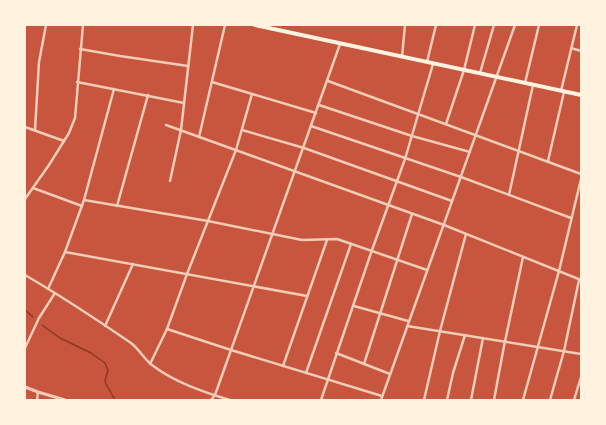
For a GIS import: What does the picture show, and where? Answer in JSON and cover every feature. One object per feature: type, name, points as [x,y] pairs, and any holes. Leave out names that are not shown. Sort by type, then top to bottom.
[{"type":"main road","points":[[255,25],[581,95]]},
{"type":"street","points":[[35,130],[39,62],[46,25]]},
{"type":"street","points":[[25,199],[64,141],[75,118],[83,25]]},
{"type":"street","points":[[170,181],[181,130],[193,25]]},
{"type":"street","points":[[199,137],[225,25]]},
{"type":"street","points":[[402,56],[405,25]]},
{"type":"street","points":[[427,62],[436,25]]},
{"type":"street","points":[[446,124],[464,70],[475,25]]},
{"type":"street","points":[[480,73],[494,25]]},
{"type":"street","points":[[381,400],[406,326],[444,225],[515,25]]},
{"type":"street","points":[[525,83],[539,25]]},
{"type":"street","points":[[548,161],[577,25]]},
{"type":"street","points":[[211,400],[215,395],[328,81],[340,43]]},
{"type":"street","points":[[571,48],[581,51]]},
{"type":"street","points":[[80,49],[188,66]]},
{"type":"street","points":[[321,400],[372,250],[406,159],[434,63]]},
{"type":"street","points":[[328,81],[581,174]]},
{"type":"street","points":[[77,82],[184,103]]},
{"type":"street","points":[[212,82],[316,113]]},
{"type":"street","points":[[509,195],[533,84]]},
{"type":"street","points":[[48,289],[65,252],[84,200],[114,89]]},
{"type":"street","points":[[150,364],[167,329],[236,150],[252,94]]},
{"type":"street","points":[[117,206],[148,96]]},
{"type":"street","points":[[319,105],[412,136],[470,152]]},
{"type":"street","points":[[166,125],[444,225],[580,280],[564,351],[550,400]]},
{"type":"street","points":[[311,126],[461,177],[571,218]]},
{"type":"street","points":[[25,127],[64,141]]},
{"type":"street","points":[[242,130],[304,148],[452,202]]},
{"type":"street","points":[[524,400],[581,179]]},
{"type":"street","points":[[33,188],[82,206]]},
{"type":"street","points":[[84,200],[208,221],[302,240],[337,239],[427,270]]},
{"type":"street","points":[[364,364],[412,214]]},
{"type":"street","points":[[424,400],[440,331],[466,234]]},
{"type":"street","points":[[283,366],[327,240]]},
{"type":"street","points":[[306,373],[351,244]]},
{"type":"street","points":[[65,252],[307,296]]},
{"type":"street","points":[[494,400],[523,257]]},
{"type":"street","points":[[105,326],[133,264]]},
{"type":"street","points":[[25,275],[55,293],[133,345],[150,364],[168,376],[230,400]]},
{"type":"street","points":[[25,348],[39,318],[55,293]]},
{"type":"street","points":[[354,306],[408,321]]},
{"type":"street","points":[[406,326],[581,354]]},
{"type":"street","points":[[167,329],[382,396]]},
{"type":"street","points":[[447,400],[453,373],[465,335]]},
{"type":"street","points":[[470,400],[484,338]]},
{"type":"street","points":[[336,353],[390,374]]},
{"type":"street","points":[[574,400],[581,377]]},
{"type":"street","points":[[25,387],[65,400]]},
{"type":"street","points":[[37,400],[38,392]]},
{"type":"waterway","points":[[25,310],[33,317]]},
{"type":"waterway","points":[[42,325],[60,338],[91,353],[105,363],[108,370],[105,381],[115,400]]}]
